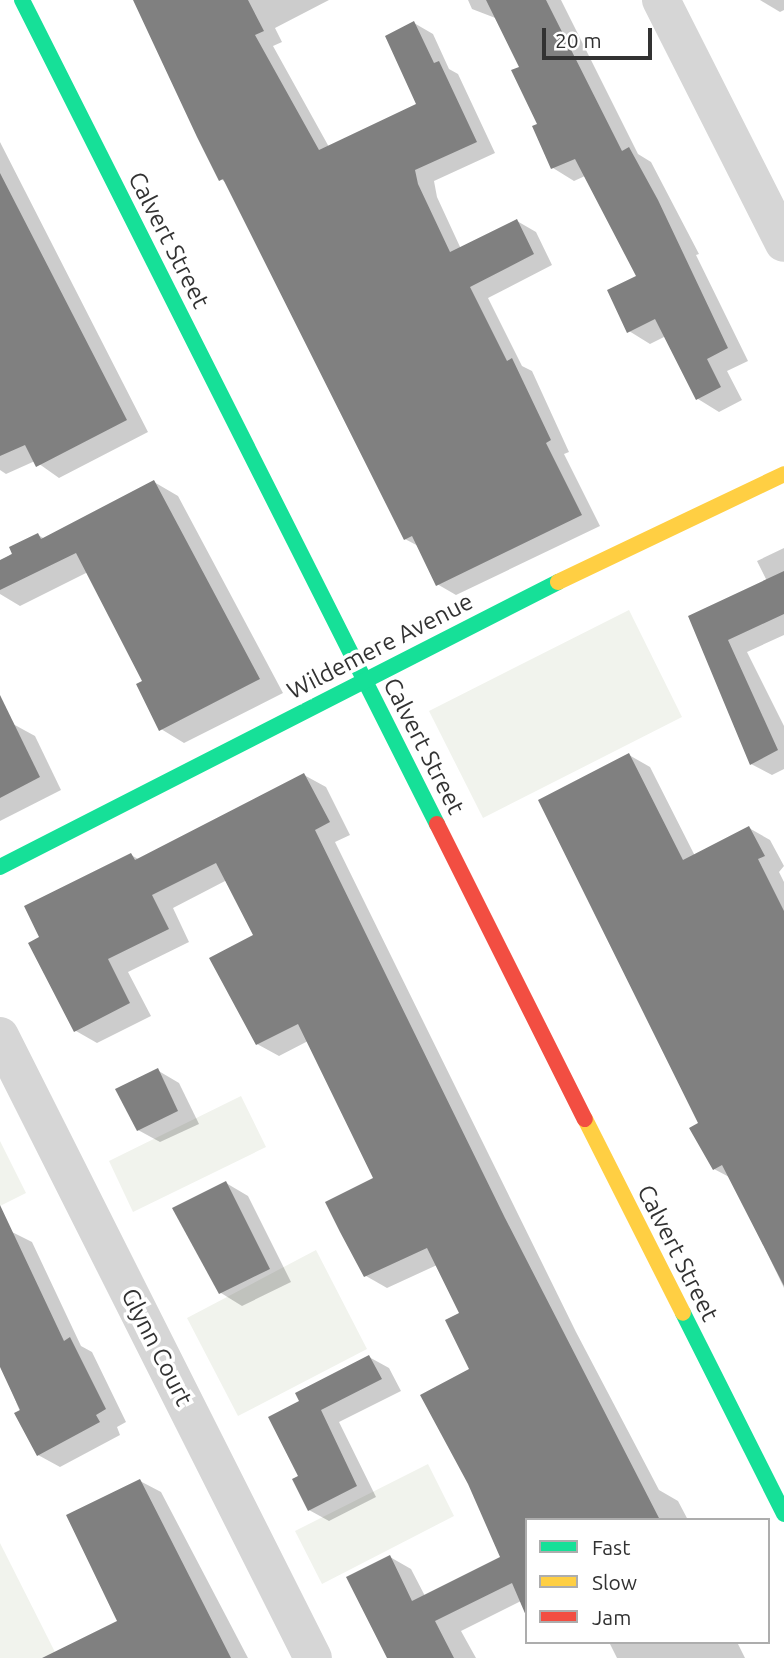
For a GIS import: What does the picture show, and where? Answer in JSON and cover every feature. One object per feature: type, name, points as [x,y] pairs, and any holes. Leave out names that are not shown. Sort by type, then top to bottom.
[{"type":"street","name":"Calvert Street","points":[[22,0],[784,1514]]},
{"type":"street","points":[[661,0],[784,243]]},
{"type":"street","name":"Wildemere Avenue","points":[[0,867],[364,679],[784,474]]},
{"type":"street","name":"Glynn Court","points":[[0,1036],[313,1658]]},
{"type":"shaded area","points":[[629,610],[682,717],[483,818],[429,711]]},
{"type":"shaded area","points":[[241,1096],[266,1147],[133,1212],[109,1161]]},
{"type":"shaded area","points":[[0,1141],[26,1193],[0,1206]]},
{"type":"shaded area","points":[[316,1250],[367,1349],[238,1416],[187,1318]]},
{"type":"shaded area","points":[[428,1464],[454,1516],[322,1584],[295,1531]]},
{"type":"shaded area","points":[[0,1543],[58,1658],[0,1658]]},
{"type":"building","points":[[133,0],[248,0],[264,31],[255,35],[319,150],[416,104],[385,36],[414,21],[434,63],[439,61],[477,142],[415,170],[418,184],[450,252],[517,219],[534,254],[470,287],[507,361],[512,358],[551,440],[546,443],[582,515],[436,586],[412,536],[404,540],[223,179],[219,181]]},
{"type":"building","points":[[486,0],[546,0],[622,151],[629,147],[658,200],[728,348],[707,359],[721,387],[696,400],[655,319],[627,333],[607,290],[636,276],[575,159],[551,169],[532,126],[537,124],[511,70],[519,67]]},
{"type":"building","points":[[0,173],[127,420],[36,467],[25,445],[0,456]]},
{"type":"building","points":[[154,480],[260,679],[159,731],[136,684],[142,681],[76,553],[0,590],[0,560],[12,554],[9,547],[38,533],[41,539]]},
{"type":"building","points":[[784,571],[784,614],[728,640],[778,750],[750,765],[688,616]]},
{"type":"building","points":[[0,695],[40,777],[0,798]]},
{"type":"building","points":[[629,753],[683,860],[749,826],[765,856],[758,859],[784,911],[784,1286],[722,1165],[713,1170],[689,1128],[698,1123],[538,800]]},
{"type":"building","points":[[304,773],[330,822],[315,830],[505,1218],[659,1518],[525,1518],[525,1613],[512,1583],[435,1621],[454,1658],[387,1658],[346,1577],[390,1555],[412,1601],[500,1557],[468,1484],[420,1395],[469,1369],[445,1320],[459,1313],[427,1248],[364,1277],[325,1202],[373,1178],[298,1024],[256,1045],[209,958],[253,935],[216,863],[152,895],[169,929],[108,959],[130,1003],[74,1032],[28,943],[39,937],[24,906],[131,853],[135,860]]},
{"type":"building","points":[[158,1068],[178,1111],[137,1131],[115,1089]]},
{"type":"building","points":[[226,1181],[270,1269],[219,1294],[172,1208]]},
{"type":"building","points":[[0,1205],[64,1341],[70,1337],[106,1409],[96,1415],[100,1422],[37,1456],[14,1413],[20,1410],[0,1367]]},
{"type":"building","points":[[369,1355],[382,1379],[321,1410],[357,1486],[308,1511],[292,1479],[298,1476],[268,1417],[299,1401],[295,1393]]},
{"type":"building","points":[[140,1479],[231,1658],[42,1658],[117,1621],[66,1515]]},
{"type":"traffic: fast","points":[[22,0],[437,824]]},
{"type":"traffic: fast","points":[[0,867],[558,582]]},
{"type":"traffic: fast","points":[[683,1313],[784,1514]]},
{"type":"traffic: slow","points":[[558,582],[784,474]]},
{"type":"traffic: slow","points":[[585,1119],[683,1313]]},
{"type":"traffic: jam","points":[[437,824],[585,1119]]}]
